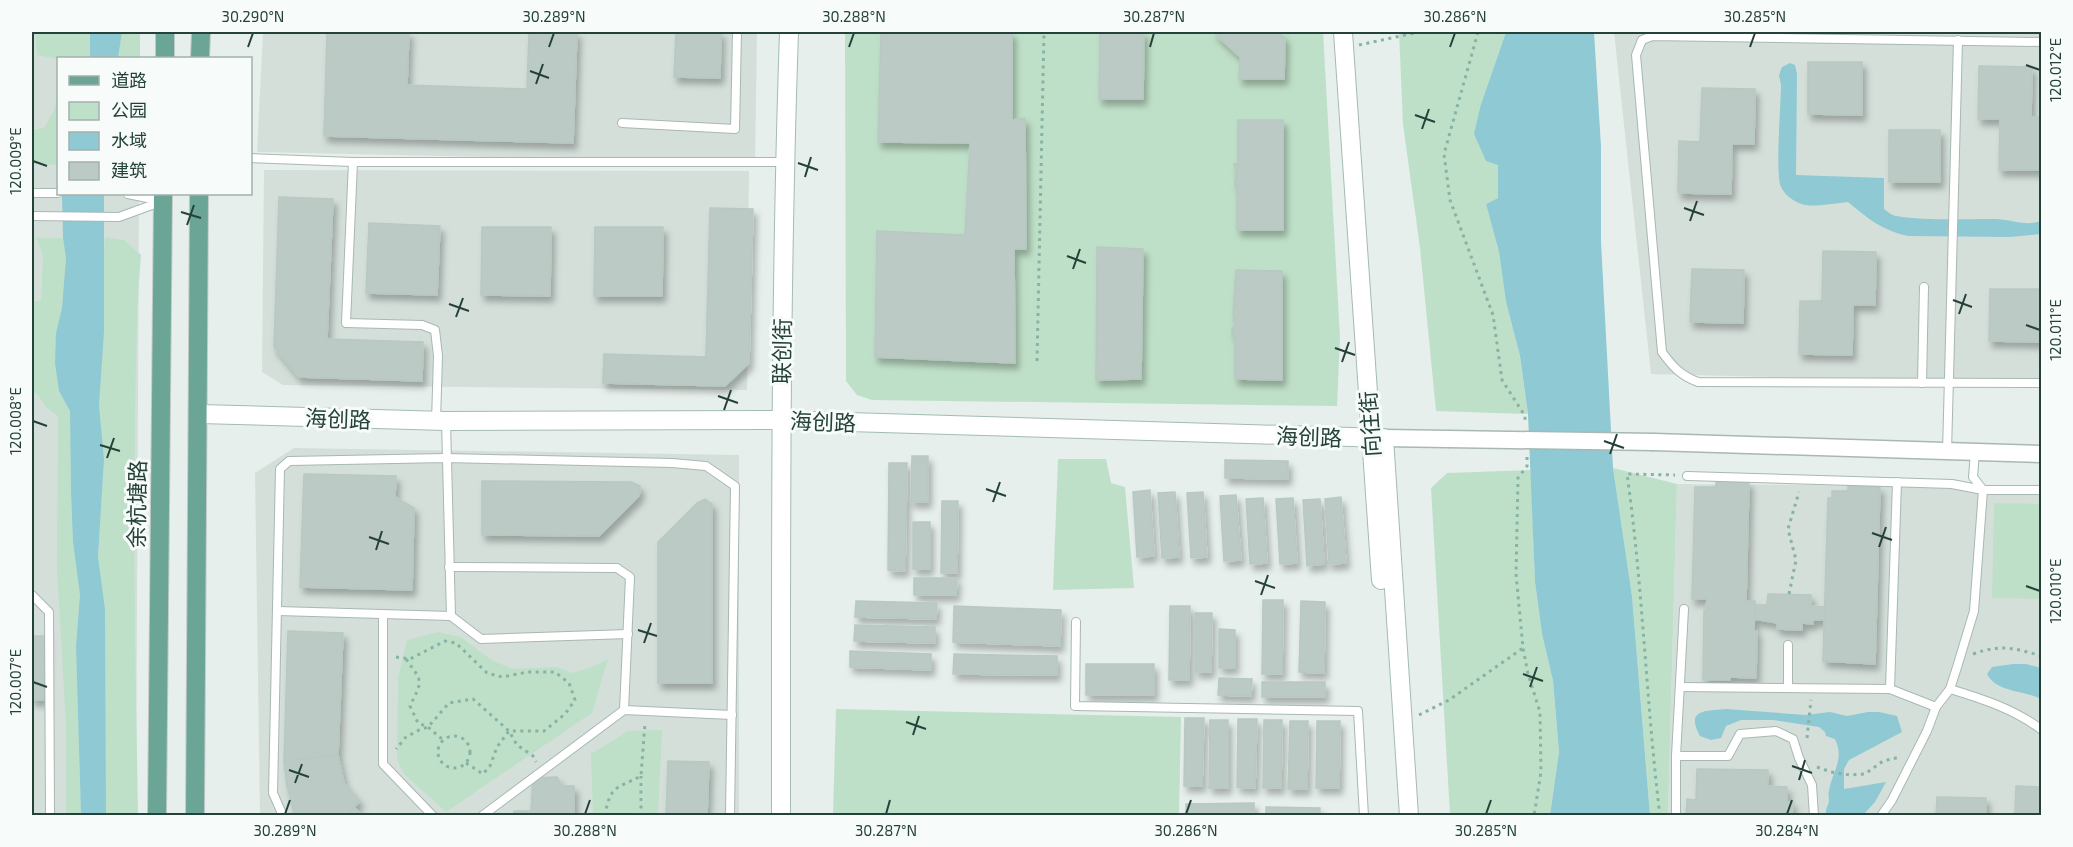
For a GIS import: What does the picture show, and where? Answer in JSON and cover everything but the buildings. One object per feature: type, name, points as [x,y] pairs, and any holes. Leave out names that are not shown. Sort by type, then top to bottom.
[{"type":"main road","points":[[165,32],[165,57]]},
{"type":"main road","points":[[200,57],[201,32]]},
{"type":"main road","points":[[195,816],[199,195]]},
{"type":"main road","name":"余杭塘路","points":[[157,816],[163,197]]},
{"type":"street","name":"联创街","points":[[781,816],[780,420],[784,162],[789,32]]},
{"type":"street","name":"向往街","points":[[1344,40],[1409,816]]},
{"type":"street","name":"海创路","points":[[199,414],[441,421],[780,420],[1448,440],[1654,442],[2042,453]]},
{"type":"street","name":"向往街","points":[[1377,438],[1398,816]]},
{"type":"lane","points":[[622,123],[735,129],[737,32]]},
{"type":"lane","points":[[2042,42],[1821,34],[1652,36],[1642,40],[1636,55],[1662,352],[1672,366],[1686,377],[1698,382],[2042,383]]},
{"type":"lane","points":[[1947,452],[1958,40]]},
{"type":"lane","points":[[252,158],[353,162],[784,162]]},
{"type":"lane","points":[[353,162],[346,323],[422,325],[435,330],[441,421],[446,458],[451,616]]},
{"type":"lane","points":[[32,193],[57,193]]},
{"type":"lane","points":[[140,195],[163,197]]},
{"type":"lane","points":[[32,216],[119,217],[163,197]]},
{"type":"lane","points":[[1922,382],[1924,287]]},
{"type":"lane","points":[[1881,816],[1892,800],[1922,741],[1936,707],[1950,689],[1974,611],[1983,490],[1973,477],[1975,452]]},
{"type":"lane","points":[[283,816],[273,793],[280,470],[289,461],[446,458],[672,463],[706,466],[735,486],[730,816]]},
{"type":"lane","points":[[1687,476],[1801,478],[1952,484],[1983,490],[2042,490]]},
{"type":"lane","points":[[1890,689],[1897,482]]},
{"type":"lane","points":[[449,567],[617,568],[630,577],[624,710]]},
{"type":"lane","points":[[32,595],[49,612],[50,816]]},
{"type":"lane","points":[[1676,816],[1676,756],[1684,609]]},
{"type":"lane","points":[[278,611],[451,616],[481,639],[628,634]]},
{"type":"lane","points":[[383,614],[383,764],[433,816]]},
{"type":"lane","points":[[1076,622],[1075,706],[1358,711],[1364,816]]},
{"type":"lane","points":[[1788,645],[1788,688]]},
{"type":"lane","points":[[1680,687],[1890,689],[1936,707]]},
{"type":"lane","points":[[1950,689],[1992,702],[2042,730]]},
{"type":"lane","points":[[482,816],[624,710],[732,715]]},
{"type":"lane","points":[[1676,756],[1728,756],[1740,734],[1776,731],[1793,739],[1812,785],[1814,816]]},
{"type":"path","points":[[1037,361],[1044,32]]},
{"type":"path","points":[[1344,40],[1419,32]]},
{"type":"path","points":[[1478,32],[1444,154],[1450,200],[1493,315],[1502,380],[1525,416]]},
{"type":"path","points":[[1527,466],[1518,478],[1516,574],[1522,648],[1540,712],[1541,772],[1534,816]]},
{"type":"path","points":[[1660,816],[1651,739],[1636,538],[1627,474],[1687,476]]},
{"type":"path","points":[[1789,594],[1796,560],[1788,529],[1801,478]]},
{"type":"path","points":[[383,655],[410,659],[445,641],[456,644],[487,673],[502,677],[528,672],[555,672],[569,683],[575,700],[565,714],[544,731],[509,731]]},
{"type":"path","points":[[1958,664],[1967,656],[1996,647],[2017,649],[2042,656]]},
{"type":"path","points":[[1403,723],[1449,700],[1522,648]]},
{"type":"path","points":[[406,659],[419,675],[421,682],[410,706],[418,723],[443,741]]},
{"type":"path","points":[[383,764],[406,737],[428,728],[449,703],[473,699],[509,731],[517,745],[533,756],[542,771]]},
{"type":"path","points":[[1808,733],[1810,706]]},
{"type":"path","points":[[641,816],[641,776],[646,711]]},
{"type":"path","points":[[466,764],[483,774],[490,766],[497,747],[509,731]]},
{"type":"path","points":[[453,736],[468,743],[471,753],[466,764],[452,768],[443,764],[438,755],[443,741],[453,736]]},
{"type":"path","points":[[1831,772],[1850,775],[1865,774],[1882,761],[1896,759],[1907,753]]},
{"type":"path","points":[[604,816],[608,798],[613,789],[641,776]]},
{"type":"shaded area","points":[[32,32],[139,32],[139,57],[57,57],[57,195],[139,195],[136,815],[32,815]]},
{"type":"shaded area","points":[[263,32],[757,32],[755,163],[257,152]]},
{"type":"shaded area","points":[[1614,32],[2041,32],[2041,384],[1651,374]]},
{"type":"shaded area","points":[[264,170],[749,171],[747,390],[283,385],[262,372]]},
{"type":"shaded area","points":[[294,448],[739,455],[739,815],[260,815],[255,473]]},
{"type":"shaded area","points":[[1677,484],[2041,487],[2041,815],[1668,816]]},
{"type":"green space","points":[[35,32],[90,32],[90,57],[57,57],[57,59],[37,55]]},
{"type":"green space","points":[[122,32],[140,32],[140,57],[118,57]]},
{"type":"green space","points":[[845,32],[1323,32],[1340,338],[1337,406],[872,400],[857,395],[846,381]]},
{"type":"green space","points":[[1399,32],[1506,32],[1481,104],[1498,165],[1498,198],[1486,204],[1499,252],[1506,302],[1520,356],[1528,414],[1436,411],[1420,248],[1403,124]]},
{"type":"green space","points":[[57,96],[57,165],[32,164],[32,130],[44,128],[55,108]]},
{"type":"green space","points":[[105,237],[124,240],[141,255],[136,342],[134,476],[138,815],[106,815],[105,609],[98,557],[104,459],[99,403],[104,332],[102,281]]},
{"type":"green space","points":[[36,238],[63,238],[66,258],[62,308],[56,333],[59,391],[70,411],[73,542],[80,595],[76,646],[81,815],[66,815],[66,725],[57,570],[58,416],[46,407],[37,394],[32,392],[32,302],[41,300],[43,255]]},
{"type":"green space","points":[[1058,459],[1106,459],[1111,483],[1125,487],[1134,588],[1053,590]]},
{"type":"green space","points":[[1613,468],[1677,484],[1668,815],[1650,815],[1632,596]]},
{"type":"green space","points":[[1531,470],[1535,582],[1542,634],[1553,681],[1559,752],[1550,815],[1450,815],[1431,488],[1447,473]]},
{"type":"green space","points":[[1994,503],[2041,504],[2041,599],[1992,598]]},
{"type":"green space","points":[[438,632],[461,637],[490,659],[512,669],[557,667],[572,673],[608,659],[592,713],[446,812],[405,775],[397,760],[398,678],[407,640]]},
{"type":"green space","points":[[836,709],[1181,717],[1179,815],[945,816],[845,813],[845,815],[833,815]]},
{"type":"green space","points":[[662,730],[658,815],[593,815],[591,754],[628,731]]},
{"type":"water","points":[[90,32],[122,32],[118,57],[90,57]]},
{"type":"water","points":[[1506,32],[1594,32],[1601,147],[1601,242],[1613,468],[1632,596],[1650,815],[1550,815],[1559,752],[1553,681],[1542,634],[1535,582],[1528,414],[1520,356],[1506,302],[1499,252],[1486,204],[1498,198],[1498,165],[1486,161],[1474,134],[1481,104]]},
{"type":"water","points":[[1790,63],[1795,65],[1797,74],[1796,175],[1884,178],[1884,209],[1894,216],[1932,219],[2001,219],[2029,223],[2041,221],[2041,234],[2010,237],[1908,236],[1883,227],[1848,202],[1811,205],[1792,199],[1781,187],[1778,169],[1781,85],[1779,75],[1782,67]]},
{"type":"water","points":[[62,195],[104,195],[104,332],[99,405],[104,459],[98,557],[105,609],[106,815],[81,815],[76,646],[80,595],[73,542],[70,411],[59,391],[55,363],[56,333],[62,308],[66,258]]},
{"type":"water","points":[[2026,664],[2041,668],[2041,699],[1997,685],[1987,674],[1992,667]]},
{"type":"water","points":[[1726,709],[1806,715],[1830,712],[1847,716],[1879,712],[1897,716],[1902,732],[1849,760],[1844,769],[1844,789],[1886,782],[1875,802],[1863,815],[1826,815],[1839,753],[1835,739],[1826,736],[1819,727],[1773,720],[1741,720],[1726,726],[1721,738],[1711,740],[1700,736],[1696,727],[1696,716],[1705,711]]}]
